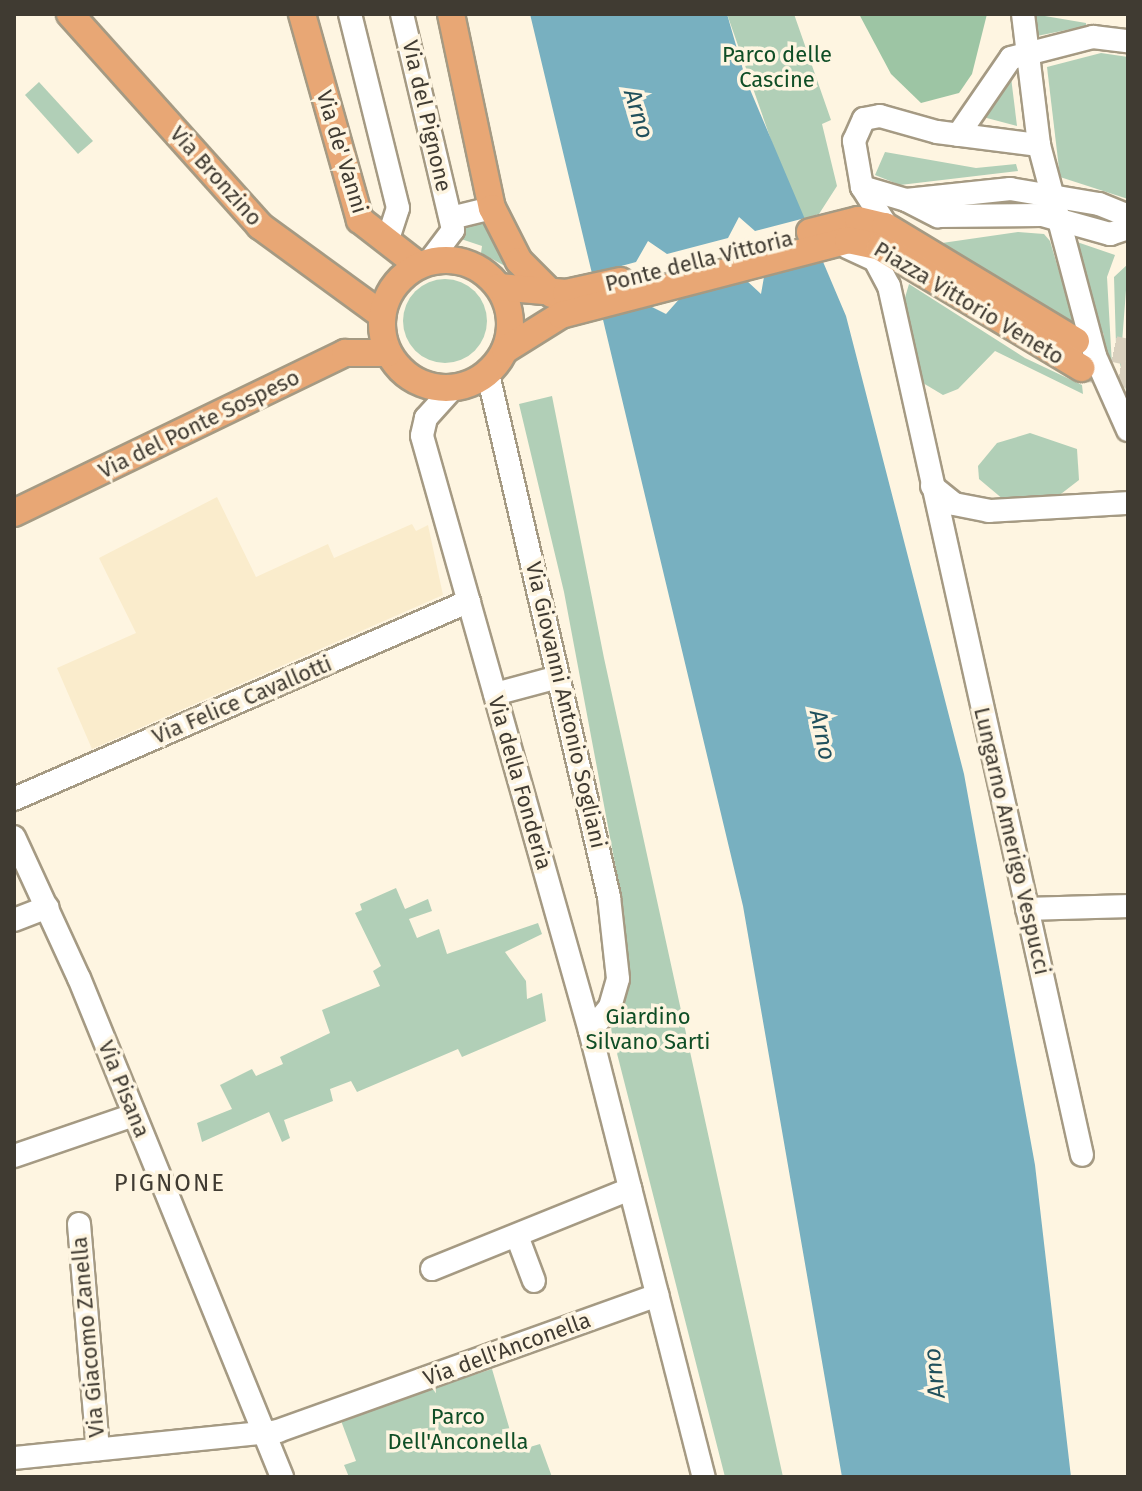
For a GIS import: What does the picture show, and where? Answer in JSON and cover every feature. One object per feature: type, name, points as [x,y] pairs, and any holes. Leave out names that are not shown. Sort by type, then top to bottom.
[{"type":"main road","name":"Via Bronzino","points":[[70,14],[260,226],[382,315]]},
{"type":"main road","name":"Via de' Vanni","points":[[302,14],[357,213],[387,242],[425,262]]},
{"type":"main road","points":[[451,14],[492,208],[519,261],[563,300]]},
{"type":"main road","name":"Piazza Vittorio Veneto","points":[[845,232],[888,228],[1076,341]]},
{"type":"main road","name":"Piazza Vittorio Veneto","points":[[845,232],[901,259],[1081,368]]},
{"type":"main road","name":"Ponte della Vittoria","points":[[563,300],[845,232]]},
{"type":"main road","points":[[425,262],[470,265],[499,287],[563,300],[505,350],[488,374],[454,387],[417,381],[388,353],[382,315],[395,285],[425,262]]},
{"type":"main road","points":[[499,287],[510,318],[505,350]]},
{"type":"main road","name":"Via del Ponte Sospeso","points":[[14,513],[345,353],[388,353]]},
{"type":"street","points":[[350,14],[398,208],[387,242]]},
{"type":"street","name":"Via del Pignone","points":[[402,14],[451,218]]},
{"type":"street","name":"Piazza Vittorio Veneto","points":[[1023,14],[1039,145],[1095,356],[1128,430]]},
{"type":"street","points":[[958,135],[1000,66],[1028,51],[1093,37],[1128,41]]},
{"type":"street","name":"Piazza Vittorio Veneto","points":[[888,228],[862,187],[854,141],[864,119],[880,116],[958,135],[1039,145]]},
{"type":"street","points":[[845,232],[862,187],[906,200],[938,216],[1059,219],[1110,234],[1128,228]]},
{"type":"street","points":[[906,200],[976,190],[1053,195],[1128,216]]},
{"type":"street","points":[[425,262],[452,236],[451,218],[492,208]]},
{"type":"street","name":"Piazza Vittorio Veneto","points":[[845,232],[875,260],[889,286],[941,527]]},
{"type":"street","name":"Via Giovanni Antonio Sogliani","points":[[488,374],[619,958],[613,999],[590,1031]]},
{"type":"street","name":"Via della Fonderia","points":[[454,387],[421,432],[590,1031],[704,1477]]},
{"type":"street","points":[[932,486],[954,504],[989,511],[1128,503],[1128,512]]},
{"type":"street","name":"Lungarno Amerigo Vespucci","points":[[941,527],[1082,1155]]},
{"type":"street","name":"Via Felice Cavallotti","points":[[14,799],[469,601]]},
{"type":"street","points":[[495,694],[558,677]]},
{"type":"street","name":"Via Pisana","points":[[14,837],[48,907],[282,1477]]},
{"type":"street","points":[[1027,909],[1128,906]]},
{"type":"street","points":[[14,920],[48,907]]},
{"type":"street","points":[[14,1156],[134,1115]]},
{"type":"street","points":[[432,1269],[630,1189]]},
{"type":"street","name":"Via Giacomo Zanella","points":[[79,1224],[98,1449]]},
{"type":"street","points":[[517,1236],[534,1281]]},
{"type":"street","name":"Via dell'Anconella","points":[[266,1434],[657,1295]]},
{"type":"street","name":"Via Giacomo Zanella","points":[[14,1458],[266,1434]]},
{"type":"shaded area","points":[[217,497],[256,577],[328,544],[334,558],[412,524],[416,531],[428,525],[443,595],[92,749],[57,668],[136,633],[99,558]]},
{"type":"green space","name":"Parco delle Cascine","points":[[727,14],[794,14],[831,120],[822,124],[837,186],[819,214],[799,220]]},
{"type":"green space","name":"Parco delle Cascine","points":[[859,14],[987,14],[972,74],[959,93],[921,103],[891,74]]},
{"type":"green space","points":[[1033,14],[1086,23],[1086,26],[1037,36]]},
{"type":"green space","points":[[1101,53],[1128,57],[1128,199],[1060,177],[1047,67]]},
{"type":"green space","points":[[1010,69],[1017,126],[983,117]]},
{"type":"green space","points":[[39,82],[93,141],[78,154],[25,95]]},
{"type":"green space","points":[[885,152],[976,168],[1016,164],[1018,171],[900,185],[875,175]]},
{"type":"green space","points":[[482,217],[491,238],[514,271],[481,253],[482,246],[458,238],[468,222]]},
{"type":"green space","points":[[1018,232],[1044,234],[1050,241],[1075,325],[942,243]]},
{"type":"green space","points":[[1077,242],[1115,255],[1107,277],[1113,383]]},
{"type":"green space","points":[[1128,264],[1122,343],[1128,399],[1116,346],[1114,277]]},
{"type":"green space","points":[[437,279],[453,279],[469,286],[480,297],[487,321],[484,337],[475,351],[453,363],[437,363],[421,356],[410,345],[403,329],[403,313],[410,297],[421,286]]},
{"type":"green space","points":[[909,284],[1025,358],[1082,385],[1083,394],[995,351],[958,389],[943,395],[923,383],[904,301]]},
{"type":"green space","name":"Giardino Silvano Sarti","points":[[552,396],[604,658],[783,1477],[725,1477],[610,1026],[626,964],[624,912],[564,592],[519,404]]},
{"type":"green space","points":[[1030,433],[1077,449],[1079,480],[1057,497],[1004,500],[979,479],[978,466],[997,443]]},
{"type":"green space","points":[[396,888],[405,909],[428,899],[432,911],[409,919],[417,938],[439,929],[447,954],[538,923],[542,934],[505,952],[526,981],[527,999],[542,993],[546,1021],[462,1057],[458,1049],[357,1092],[351,1081],[330,1089],[333,1101],[284,1120],[290,1138],[282,1142],[269,1112],[202,1142],[197,1123],[232,1109],[220,1085],[252,1069],[256,1076],[283,1064],[280,1057],[330,1033],[322,1010],[380,986],[373,971],[381,966],[355,913],[362,910],[360,904]]},
{"type":"green space","name":"Parco Dell'Anconella","points":[[492,1369],[516,1451],[540,1444],[552,1477],[349,1477],[344,1465],[356,1461],[340,1418]]},
{"type":"water","name":"Arno","points":[[530,14],[727,14],[746,80],[846,316],[964,774],[1035,1165],[1071,1477],[842,1477],[743,906]]},
{"type":"pier","points":[[739,217],[755,231],[809,217],[826,258],[764,277],[761,294],[747,281],[734,283],[682,296],[666,314],[588,275],[636,262],[648,241],[667,254],[728,238]]},
{"type":"tunnel","points":[[1076,341],[1128,352]]},
{"type":"tunnel","points":[[1081,368],[1128,375]]},
{"type":"district","name":"PIGNONE","points":[[170,1184]]}]
